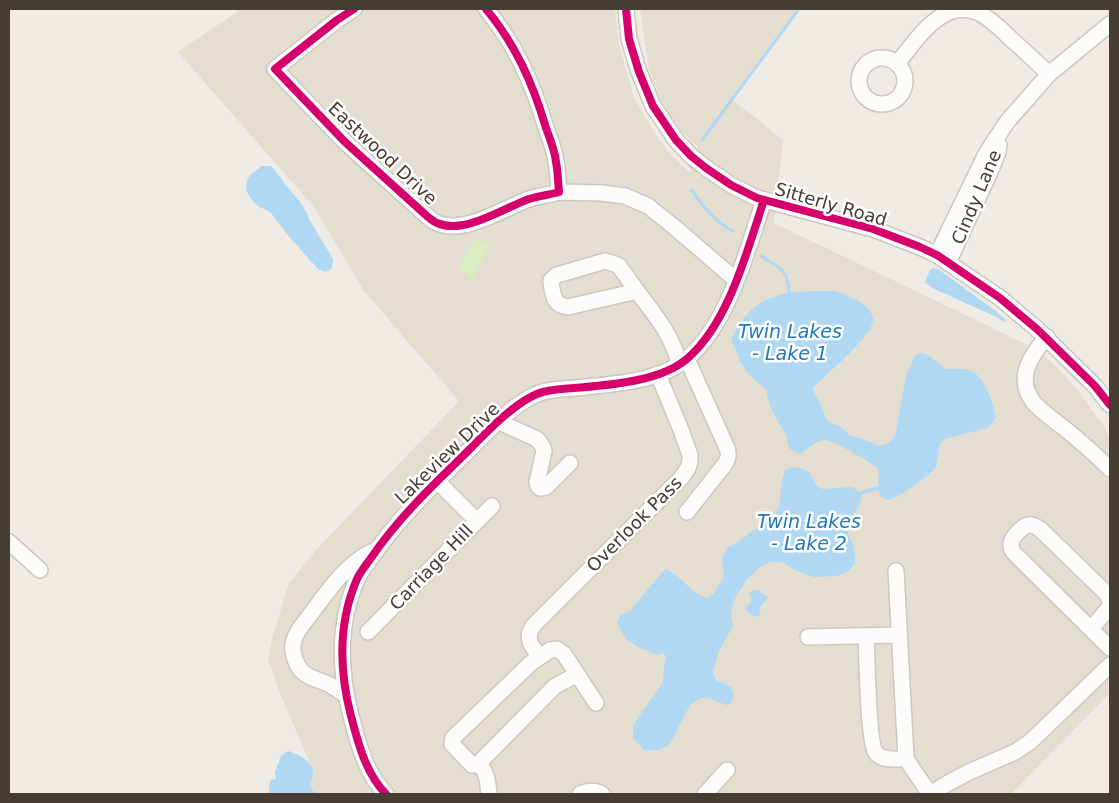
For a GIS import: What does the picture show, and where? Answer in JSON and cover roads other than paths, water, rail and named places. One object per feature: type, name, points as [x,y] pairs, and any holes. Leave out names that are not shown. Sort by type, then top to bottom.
[{"type":"street","name":"Eastwood Drive","points":[[354,9],[337,20],[275,69],[345,142],[428,217],[437,223],[448,226],[467,224],[529,199],[559,192],[602,193],[625,196],[648,206],[736,280]]},
{"type":"street","points":[[486,9],[512,45],[530,80],[556,160],[559,192]]},
{"type":"street","name":"Sitterly Road","points":[[626,9],[629,39],[639,72],[653,106],[676,140],[692,156],[718,177],[745,193],[764,200],[873,229],[920,247],[943,259],[1000,298],[1046,338],[1095,386],[1110,406]]},
{"type":"street","points":[[897,64],[925,30],[941,17],[957,10],[968,10],[978,13],[995,24],[1049,74]]},
{"type":"street","name":"Cindy Lane","points":[[943,259],[985,156],[1007,122],[1049,74],[1110,24]]},
{"type":"street","name":"Lakeview Drive","points":[[386,794],[374,779],[364,759],[355,734],[342,672],[344,622],[358,577],[396,525],[437,481],[520,404],[536,394],[547,391],[633,381],[658,374],[683,362],[699,347],[725,308],[764,200]]},
{"type":"street","points":[[637,291],[564,307],[557,304],[550,284],[551,280],[557,275],[605,261],[619,266],[668,334],[683,362]]},
{"type":"street","points":[[1046,338],[1036,349],[1027,365],[1025,383],[1028,393],[1034,403],[1088,447],[1110,469]]},
{"type":"street","name":"Overlook Pass","points":[[683,362],[729,454],[725,464],[687,512]]},
{"type":"street","name":"Overlook Pass","points":[[540,656],[530,640],[533,626],[682,477],[688,468],[690,455],[658,374]]},
{"type":"street","points":[[501,420],[506,425],[538,439],[541,443],[544,451],[537,482],[540,488],[546,487],[570,463]]},
{"type":"street","name":"Carriage Hill","points":[[368,632],[477,520],[437,481]]},
{"type":"street","points":[[477,520],[492,506]]},
{"type":"street","points":[[1091,629],[1107,610],[1110,603],[1107,594],[1040,529],[1031,524],[1022,528],[1011,542],[1011,550],[1110,648]]},
{"type":"street","points":[[9,542],[40,570]]},
{"type":"street","points":[[346,696],[329,684],[310,678],[303,673],[296,660],[293,645],[298,630],[340,577],[365,555],[378,548]]},
{"type":"street","points":[[896,570],[906,759],[930,794],[969,772],[1015,752],[1030,742],[1110,665]]},
{"type":"street","points":[[808,637],[899,635]]},
{"type":"street","points":[[866,636],[873,747],[876,754],[882,758],[906,759]]},
{"type":"street","points":[[577,674],[554,687],[475,766],[452,745],[453,740],[518,675],[550,650],[557,649],[564,654],[596,703]]},
{"type":"street","points":[[479,763],[486,772],[489,794]]},
{"type":"street","points":[[705,794],[727,770]]},
{"type":"street","points":[[580,794],[591,791],[602,794]]},
{"type":"water","points":[[262,166],[271,166],[305,209],[333,259],[332,268],[326,272],[319,270],[271,213],[258,207],[252,200],[246,190],[247,181],[250,175]]},
{"type":"water","points":[[934,268],[993,309],[1006,321],[930,287],[925,282],[930,270]]},
{"type":"water","name":"Twin Lakes - Lake 1","points":[[836,291],[863,304],[868,308],[873,318],[872,325],[867,334],[813,388],[829,423],[841,427],[850,436],[861,438],[879,446],[890,443],[896,433],[906,375],[915,356],[920,353],[926,354],[946,369],[966,369],[975,373],[984,383],[995,411],[996,417],[987,428],[945,439],[940,443],[936,467],[929,475],[897,497],[887,500],[880,496],[878,486],[879,469],[860,456],[823,440],[799,454],[790,449],[787,436],[771,408],[767,390],[749,375],[740,361],[731,339],[748,313],[768,299],[789,293]]},
{"type":"water","name":"Twin Lakes - Lake 2","points":[[792,467],[801,468],[809,472],[816,484],[822,489],[852,487],[861,493],[861,502],[848,528],[854,549],[855,564],[848,571],[837,576],[814,577],[796,571],[784,563],[772,561],[760,567],[747,579],[733,602],[731,616],[733,626],[719,651],[713,672],[716,680],[731,687],[734,695],[731,703],[727,705],[707,698],[698,699],[688,710],[667,746],[662,749],[644,750],[633,738],[633,725],[663,682],[666,658],[664,653],[658,655],[638,647],[626,639],[617,623],[621,614],[630,611],[666,569],[697,594],[708,598],[714,593],[724,576],[722,557],[726,549],[774,515],[779,506],[785,470]]},
{"type":"water","points":[[752,590],[758,590],[768,597],[759,609],[761,613],[758,617],[745,610],[752,599],[749,594]]},
{"type":"water","points":[[288,751],[309,763],[313,771],[310,783],[313,791],[318,794],[269,794],[271,780],[276,779],[275,772],[281,756]]},
{"type":"waterway","points":[[702,140],[799,9]]},
{"type":"waterway","points":[[692,190],[710,213],[733,231]]},
{"type":"waterway","points":[[761,256],[777,266],[785,274],[789,293]]},
{"type":"waterway","points":[[861,493],[878,488]]}]
